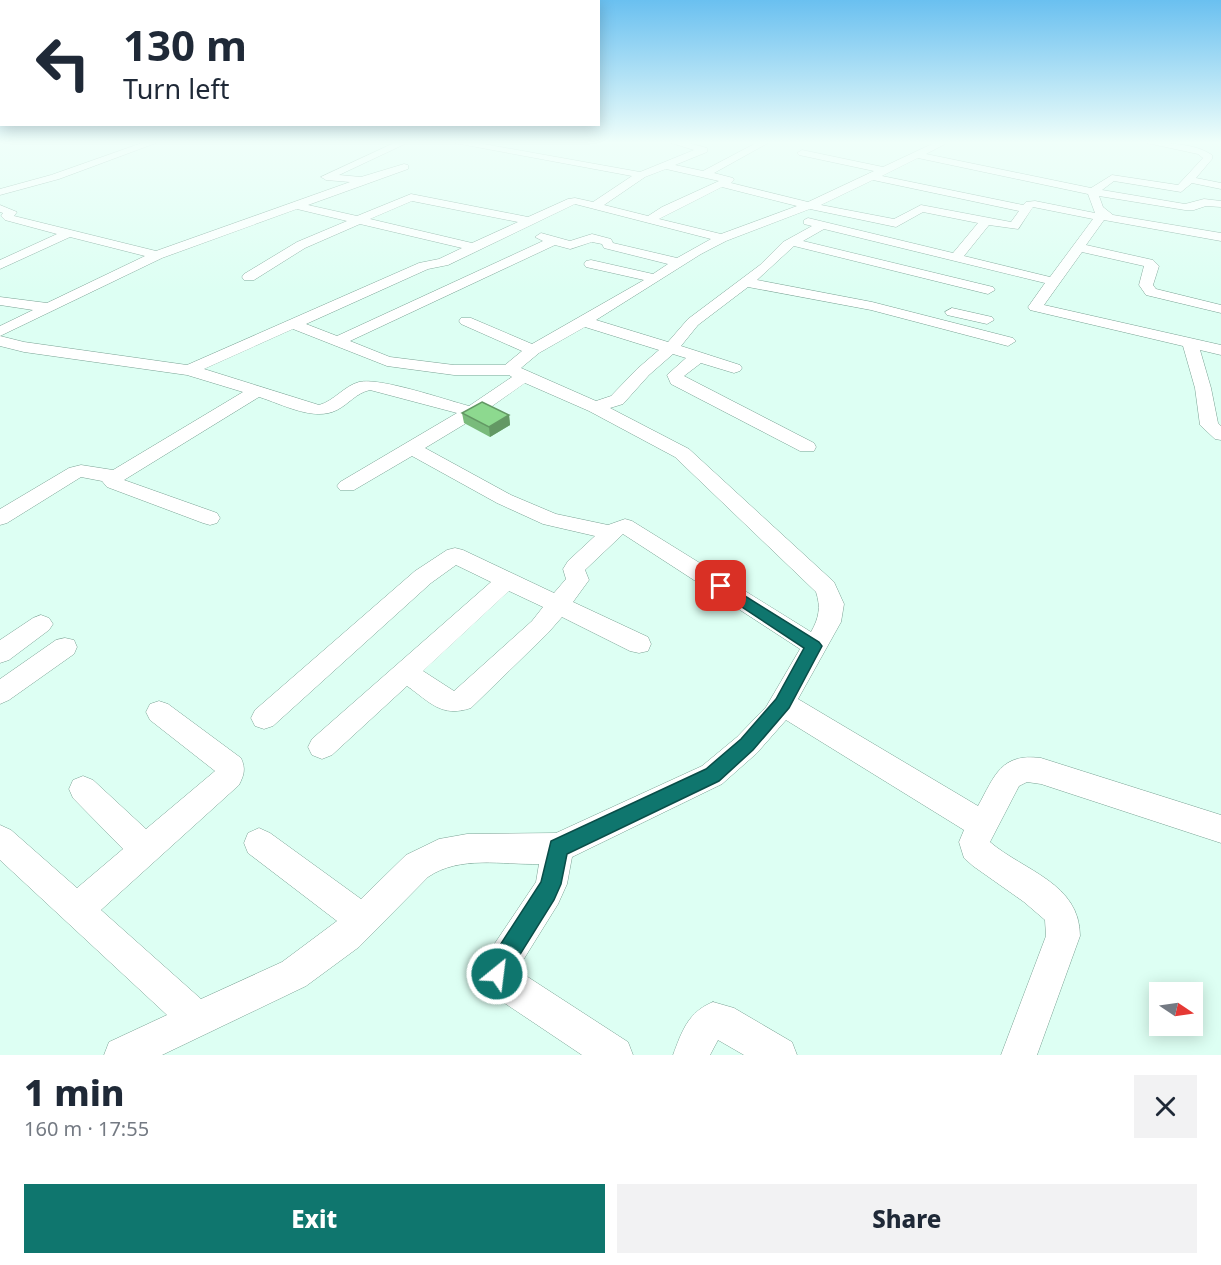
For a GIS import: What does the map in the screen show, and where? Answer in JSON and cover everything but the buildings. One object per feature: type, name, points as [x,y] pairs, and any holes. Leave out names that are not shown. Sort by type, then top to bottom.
[{"type":"street","points":[[0,332],[157,255],[330,192]]},
{"type":"street","points":[[593,207],[614,192]]},
{"type":"street","points":[[648,221],[666,209],[703,192]]},
{"type":"street","points":[[748,192],[955,259],[1052,281]]},
{"type":"street","points":[[595,407],[617,400],[643,372],[671,348],[693,321],[750,278],[792,242],[813,212],[843,192]]},
{"type":"street","points":[[946,192],[1026,209]]},
{"type":"street","points":[[1093,192],[1094,201],[1101,216]]},
{"type":"street","points":[[1094,192],[1191,208],[1204,202],[1221,204]]},
{"type":"street","points":[[249,277],[302,244],[411,197],[528,220]]},
{"type":"street","points":[[189,370],[424,266],[440,263],[572,201],[722,238]]},
{"type":"street","points":[[518,374],[513,365],[518,359],[586,322],[677,262],[722,238],[786,216],[813,212],[892,223],[898,222],[921,208],[1017,225],[1030,204],[1038,204],[1132,223],[1221,237]]},
{"type":"street","points":[[296,205],[473,248]]},
{"type":"street","points":[[0,208],[10,212],[9,218],[157,255]]},
{"type":"street","points":[[592,222],[612,212]]},
{"type":"street","points":[[1101,216],[1034,305],[1037,309],[1221,350]]},
{"type":"street","points":[[955,259],[986,221]]},
{"type":"street","points":[[511,229],[570,245],[593,238],[607,242],[608,245],[677,262]]},
{"type":"street","points":[[339,341],[572,231]]},
{"type":"street","points":[[0,265],[68,233]]},
{"type":"street","points":[[792,242],[988,290]]},
{"type":"street","points":[[1078,247],[1148,263],[1152,266],[1146,285],[1151,292],[1221,309]]},
{"type":"street","points":[[591,264],[654,278]]},
{"type":"street","points":[[750,278],[885,297],[987,320]]},
{"type":"street","points":[[750,278],[1008,341]]},
{"type":"street","points":[[0,301],[49,308]]},
{"type":"street","points":[[466,321],[533,350]]},
{"type":"street","points":[[586,322],[734,368]]},
{"type":"street","points":[[122,1055],[294,975],[311,964],[363,920],[409,874],[433,856],[465,851],[539,851],[558,848],[712,775],[747,745],[783,704],[824,632],[831,613],[830,595],[820,580],[696,463],[675,449],[595,407],[518,374],[454,370],[387,361],[293,324]]},
{"type":"street","points":[[0,341],[189,370],[322,410],[330,407],[387,361]]},
{"type":"street","points":[[1190,343],[1203,388],[1209,425],[1221,435]]},
{"type":"street","points":[[698,357],[675,375],[677,380],[707,398],[807,447]]},
{"type":"street","points":[[347,486],[472,412],[518,374]]},
{"type":"street","points":[[356,387],[374,385],[472,412]]},
{"type":"street","points":[[0,518],[76,472],[83,470],[108,476],[119,475],[257,391]]},
{"type":"street","points":[[411,448],[504,499],[555,521],[612,533]]},
{"type":"street","points":[[108,476],[114,483],[210,518]]},
{"type":"street","points":[[405,672],[449,701],[459,701],[540,627],[578,580],[576,566],[621,526],[628,527],[814,646]]},
{"type":"street","points":[[264,718],[423,577],[450,556],[459,555],[639,644]]},
{"type":"street","points":[[322,747],[507,580]]},
{"type":"street","points":[[0,653],[41,624]]},
{"type":"street","points":[[0,693],[65,647]]},
{"type":"street","points":[[783,704],[983,825]]},
{"type":"street","points":[[76,910],[231,772],[231,767],[159,712]]},
{"type":"street","points":[[1019,1055],[1063,936],[1062,917],[1052,904],[975,848],[974,842],[1009,777],[1025,769],[1061,776],[1221,829]]},
{"type":"street","points":[[83,789],[146,850]]},
{"type":"street","points":[[0,840],[198,1020]]},
{"type":"street","points":[[259,843],[363,920]]},
{"type":"street","points":[[558,848],[547,893],[499,967],[497,974],[500,980],[615,1055]]},
{"type":"street","points":[[691,1055],[705,1027],[713,1020],[721,1021],[779,1055]]},
{"type":"route","points":[[497,974],[499,967],[547,893],[558,848],[712,775],[747,745],[783,704],[814,646],[721,586]]}]
